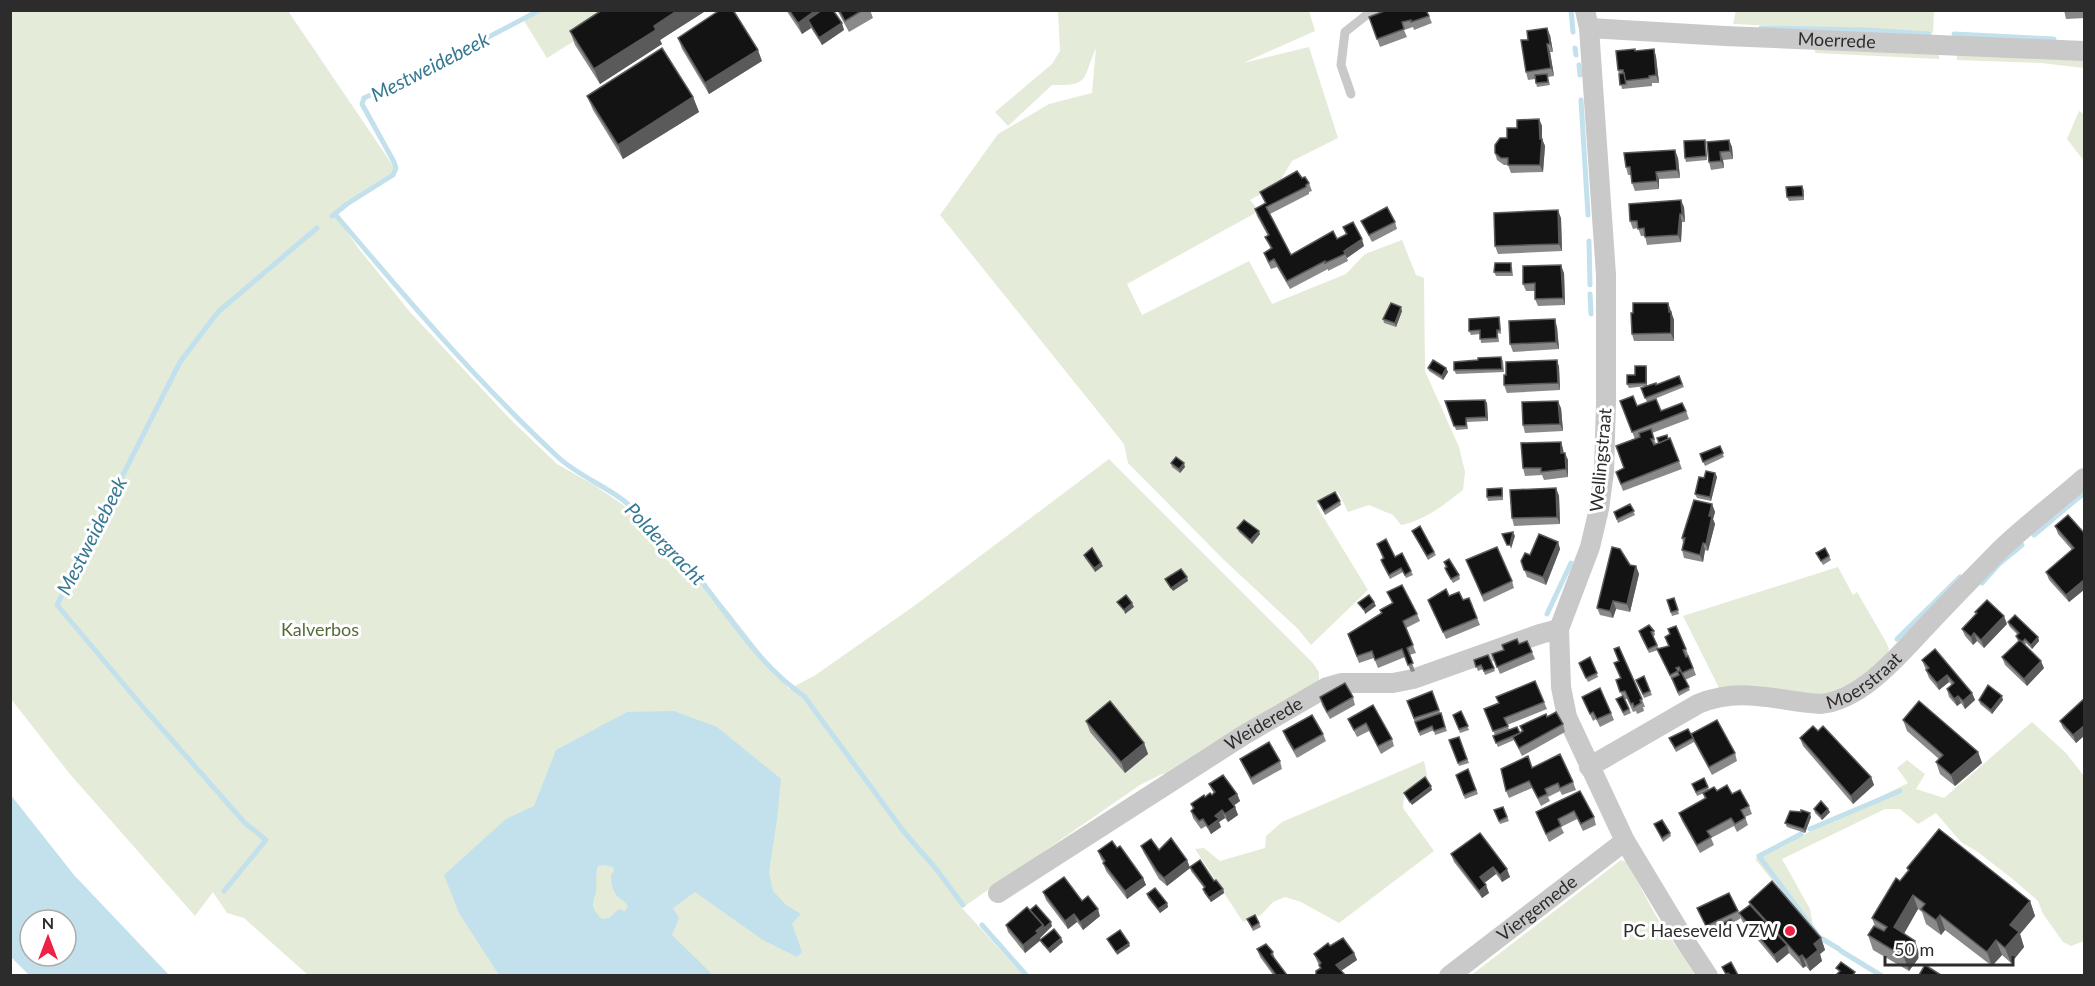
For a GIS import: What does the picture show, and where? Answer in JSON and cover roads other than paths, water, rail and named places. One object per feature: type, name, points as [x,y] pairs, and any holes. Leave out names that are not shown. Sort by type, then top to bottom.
[{"type":"street","name":"Moerrede","points":[[1587,19],[1725,36],[2085,51]]},
{"type":"street","name":"Wellingstraat","points":[[1587,19],[1606,275],[1604,472],[1599,509],[1590,547],[1559,629],[1561,687],[1567,717],[1625,841],[1707,975]]},
{"type":"street","name":"Moerstraat","points":[[1589,767],[1715,696],[1741,694],[1820,704],[1845,697],[1892,663],[2003,548],[2085,478]]},
{"type":"street","name":"Weiderede","points":[[998,893],[1244,735],[1327,687],[1341,683],[1393,683],[1413,679],[1530,637],[1559,629]]},
{"type":"street","name":"Viergemede","points":[[1449,975],[1625,841]]},
{"type":"lane","points":[[1351,94],[1341,66],[1345,33],[1369,13],[1377,10]]},
{"type":"water","points":[[674,711],[717,727],[781,779],[769,872],[773,891],[786,905],[801,914],[792,924],[802,952],[797,957],[763,940],[695,892],[673,908],[679,918],[672,935],[713,975],[499,975],[459,913],[444,875],[506,819],[534,806],[556,750],[627,712]],"holes":[[[603,865],[613,867],[614,871],[611,875],[613,888],[617,896],[628,907],[625,911],[619,909],[609,918],[602,919],[593,904],[597,869],[598,866]]]},
{"type":"water","points":[[10,794],[74,875],[169,975],[29,975],[22,968],[78,968],[78,908],[18,908],[18,964],[11,957]]},
{"type":"waterway","name":"Mestweidebeek","points":[[332,216],[393,175],[396,168],[362,104],[364,98],[437,64],[540,10]]},
{"type":"waterway","points":[[1571,10],[1573,32]]},
{"type":"waterway","points":[[1761,28],[1929,34]]},
{"type":"waterway","points":[[1954,34],[2054,39]]},
{"type":"waterway","points":[[1575,48],[1576,55]]},
{"type":"waterway","points":[[1579,65],[1580,75]]},
{"type":"waterway","points":[[1581,100],[1588,215]]},
{"type":"waterway","name":"Poldergracht","points":[[335,214],[443,339],[529,429],[566,464],[629,505],[684,559],[765,662],[804,696],[904,832],[963,905]]},
{"type":"waterway","name":"Mestweidebeek","points":[[224,891],[266,840],[245,823],[57,605],[180,362],[218,312],[317,228]]},
{"type":"waterway","points":[[1589,241],[1590,285]]},
{"type":"waterway","points":[[1590,294],[1591,314]]},
{"type":"waterway","points":[[2034,535],[2084,493]]},
{"type":"waterway","points":[[1982,583],[1999,564],[2022,545]]},
{"type":"waterway","points":[[1547,614],[1571,563]]},
{"type":"waterway","points":[[1897,639],[1960,577]]},
{"type":"waterway","points":[[1810,829],[1900,791]]},
{"type":"waterway","points":[[1801,834],[1759,856],[1819,937],[1839,949]]},
{"type":"waterway","name":"Poldergracht","points":[[982,925],[1027,976]]},
{"type":"waterway","points":[[1841,951],[1882,976]]},
{"type":"place","name":"PC Haeseveld VZW","points":[[1790,931]]},
{"type":"park label","name":"Kalverbos","points":[[320,630]]}]
